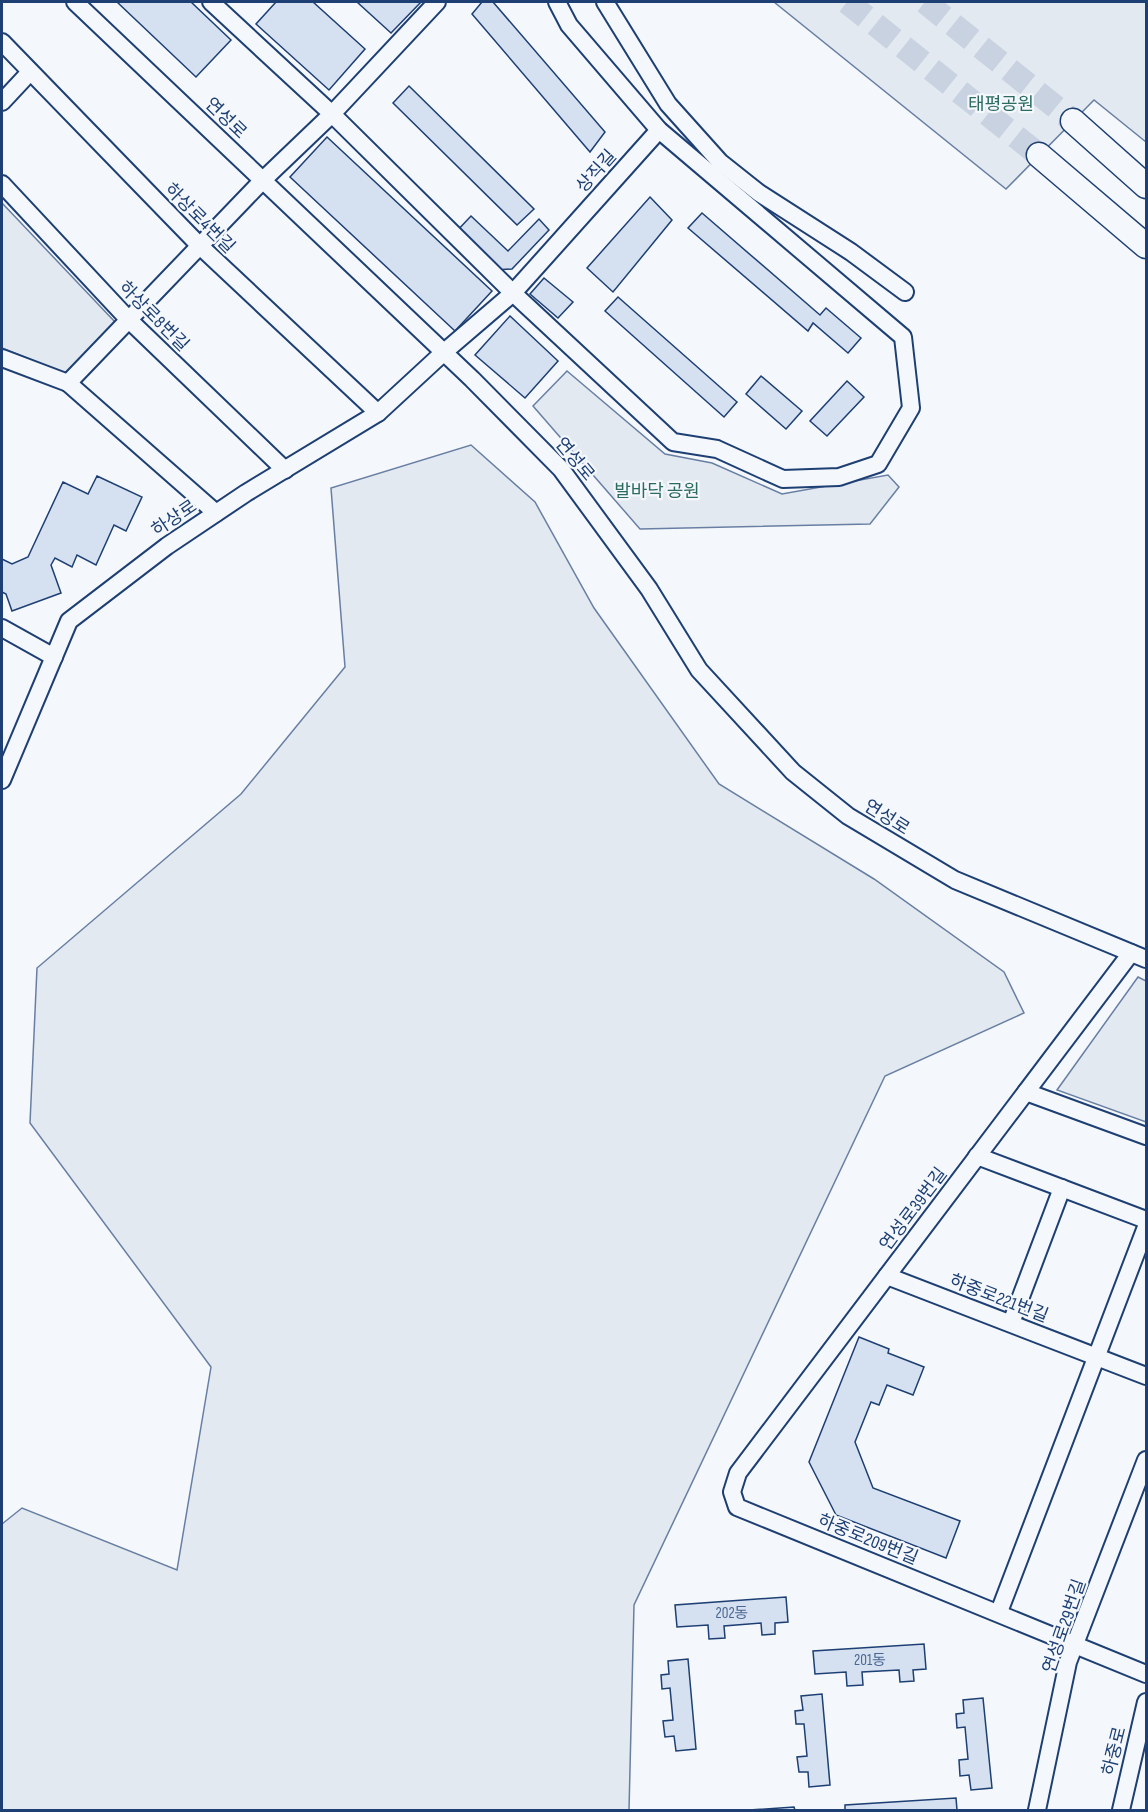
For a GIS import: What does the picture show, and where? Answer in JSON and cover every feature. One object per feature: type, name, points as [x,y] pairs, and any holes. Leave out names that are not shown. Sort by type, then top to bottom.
[{"type":"highway","points":[[1073,121],[1146,186]]},
{"type":"highway","points":[[1039,155],[1146,246]]},
{"type":"street","name":"연성로","points":[[75,2],[472,379],[561,469],[648,589],[699,670],[793,772],[848,816],[955,880],[1139,956]]},
{"type":"street","points":[[211,2],[332,114],[513,293],[674,442],[717,449],[783,479],[839,477],[878,464],[911,408],[903,337],[659,130],[569,25],[557,2]]},
{"type":"street","points":[[68,383],[263,180],[332,114],[437,2]]},
{"type":"street","points":[[605,2],[668,104],[720,162],[759,193],[851,252],[905,292]]},
{"type":"street","name":"하상로4번길","points":[[2,42],[200,246],[378,413]]},
{"type":"street","points":[[2,102],[30,72]]},
{"type":"street","name":"상직길","points":[[443,353],[513,293],[659,130]]},
{"type":"street","name":"하상로8번길","points":[[2,184],[129,320],[285,470]]},
{"type":"street","name":"하상로","points":[[2,780],[69,621],[167,546],[216,513],[378,413],[443,353]]},
{"type":"street","points":[[2,358],[68,383],[216,513]]},
{"type":"street","points":[[2,628],[54,657]]},
{"type":"street","name":"연성로39번길","points":[[732,1492],[738,1473],[977,1156],[1026,1092],[1139,956]]},
{"type":"street","points":[[1026,1092],[1146,1136]]},
{"type":"street","points":[[977,1156],[1146,1220]]},
{"type":"street","points":[[1011,1323],[1062,1188]]},
{"type":"street","points":[[999,1612],[1146,1227]]},
{"type":"street","name":"하중로221번길","points":[[887,1276],[1146,1376]]},
{"type":"street","name":"연성로29번길","points":[[1037,1810],[1068,1662],[1146,1460]]},
{"type":"street","name":"하중로209번길","points":[[732,1492],[738,1507],[1146,1674]]},
{"type":"street","name":"하중로","points":[[1121,1810],[1146,1702]]},
{"type":"green space","name":"태평공원","points":[[774,2],[1146,2],[1146,142],[1094,100],[1006,189]]},
{"type":"green space","points":[[2,203],[115,322],[67,374],[2,348]]},
{"type":"green space","name":"발바닥 공원","points":[[567,371],[665,454],[712,463],[782,494],[888,475],[899,487],[870,524],[640,529],[533,406]]},
{"type":"green space","points":[[471,445],[535,502],[594,608],[719,784],[874,879],[1004,972],[1024,1013],[885,1076],[634,1605],[629,1810],[2,1810],[2,1524],[22,1508],[177,1570],[211,1367],[30,1123],[37,968],[241,794],[345,667],[331,488]]},
{"type":"green space","points":[[1138,977],[1146,981],[1146,1122],[1057,1090]]},
{"type":"building","points":[[117,2],[191,2],[231,40],[196,77]]},
{"type":"building","points":[[276,2],[313,2],[365,49],[329,90],[256,24]]},
{"type":"building","points":[[357,2],[421,2],[391,33]]},
{"type":"building","points":[[482,2],[493,2],[605,132],[590,152],[472,14]]},
{"type":"building","points":[[409,86],[534,209],[517,225],[393,103]]},
{"type":"building","points":[[327,137],[492,291],[455,331],[290,177]]},
{"type":"building","points":[[650,197],[672,220],[613,292],[587,268]]},
{"type":"building","points":[[702,213],[820,315],[826,308],[861,338],[848,353],[813,323],[808,331],[688,228]]},
{"type":"building","points":[[471,216],[508,251],[539,219],[549,230],[512,269],[495,270],[455,233]]},
{"type":"building","points":[[544,278],[573,302],[558,318],[530,294]]},
{"type":"building","points":[[618,297],[737,402],[724,417],[605,311]]},
{"type":"building","points":[[510,316],[558,361],[525,398],[475,355]]},
{"type":"building","points":[[761,376],[802,411],[786,429],[746,394]]},
{"type":"building","points":[[847,381],[864,397],[827,436],[810,421]]},
{"type":"building","points":[[97,476],[142,497],[126,531],[114,525],[96,565],[77,555],[72,567],[55,558],[51,565],[61,593],[12,611],[6,594],[2,592],[2,559],[12,564],[28,557],[63,482],[88,494]]},
{"type":"building","points":[[859,1337],[889,1349],[888,1353],[924,1367],[913,1395],[887,1385],[879,1405],[871,1402],[855,1442],[873,1488],[960,1521],[946,1558],[836,1515],[809,1462]]},
{"type":"building","points":[[786,1597],[788,1622],[775,1623],[775,1634],[762,1635],[761,1623],[724,1626],[725,1638],[709,1639],[708,1625],[677,1627],[675,1605]]},
{"type":"building","points":[[924,1644],[926,1669],[913,1670],[914,1681],[900,1682],[899,1670],[862,1672],[863,1685],[847,1686],[846,1672],[815,1674],[813,1651]]},
{"type":"building","points":[[688,1659],[696,1749],[676,1751],[674,1736],[665,1737],[663,1721],[673,1720],[670,1688],[662,1689],[661,1675],[669,1674],[668,1661]]},
{"type":"building","points":[[822,1694],[830,1785],[809,1787],[808,1772],[799,1772],[797,1757],[807,1756],[804,1724],[796,1724],[795,1711],[803,1710],[801,1696]]},
{"type":"building","points":[[983,1698],[992,1788],[971,1790],[969,1775],[960,1776],[959,1760],[968,1759],[965,1727],[957,1728],[956,1714],[964,1713],[963,1700]]},
{"type":"building","points":[[956,1798],[957,1810],[845,1810],[845,1805]]},
{"type":"building","points":[[794,1807],[795,1810],[749,1810]]},
{"type":"tunnel","points":[[847,2],[1039,155]]},
{"type":"tunnel","points":[[925,2],[1073,121]]}]
